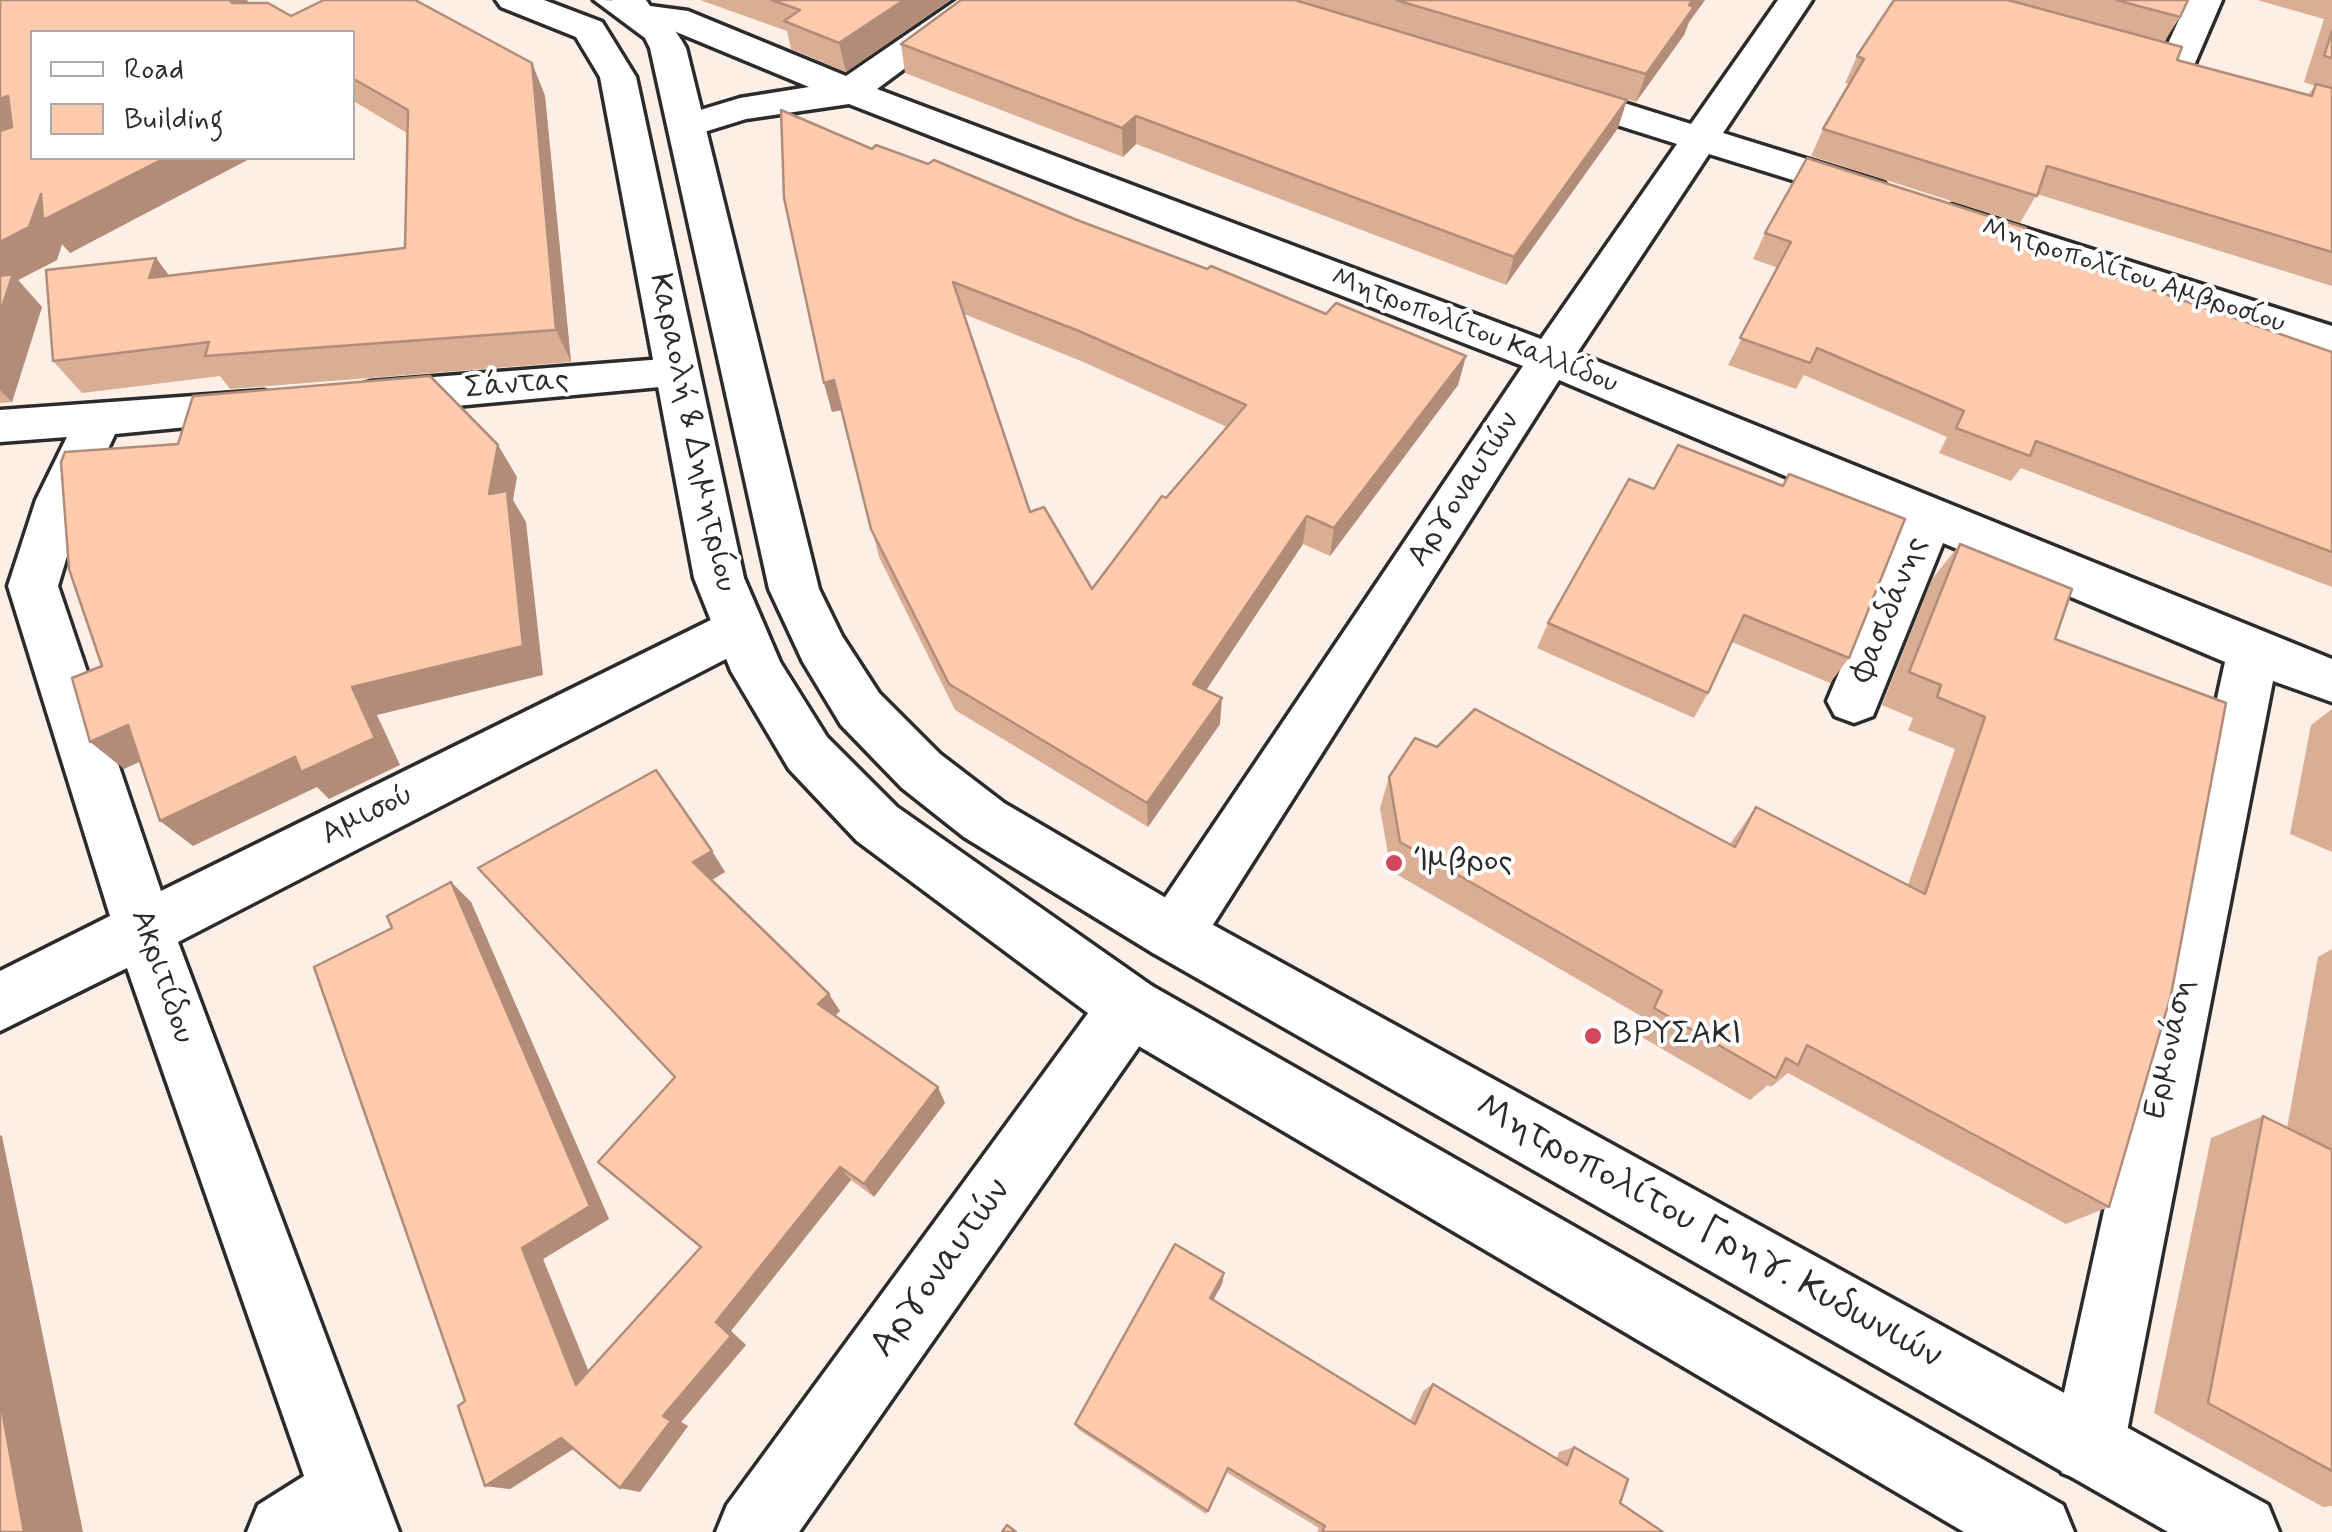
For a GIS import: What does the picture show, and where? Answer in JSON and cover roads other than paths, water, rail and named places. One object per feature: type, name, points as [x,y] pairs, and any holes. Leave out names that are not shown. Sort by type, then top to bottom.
[{"type":"street","name":"Μητροπολίτου Καλλίδου","points":[[514,0],[590,30],[621,16],[685,23],[847,92],[1550,359],[1928,519],[2332,681]]},
{"type":"street","points":[[688,126],[751,107],[847,92],[980,0]]},
{"type":"street","name":"Αργοναυτών","points":[[1174,934],[1550,359],[1795,0]]},
{"type":"street","points":[[2139,52],[2194,67],[2205,0]]},
{"type":"street","name":"Καραολή & Δημητρίου","points":[[1130,1007],[939,872],[838,788],[781,712],[737,630],[718,578],[676,373],[626,106],[621,16],[658,32],[668,48],[782,548],[794,589],[821,647],[860,709],[922,770],[984,820],[1174,934]]},
{"type":"street","name":"Μητροπολίτου Αμβροσίου","points":[[1512,80],[2332,341]]},
{"type":"street","name":"Σάντας","points":[[0,426],[676,373]]},
{"type":"street","name":"Ακριτίδου","points":[[98,421],[17,591],[144,930],[353,1512]]},
{"type":"street","name":"Φασιδάνης","points":[[1854,701],[1928,519]]},
{"type":"street","name":"Αμισού","points":[[0,1002],[737,630]]},
{"type":"street","name":"Ερμονάση","points":[[2088,1447],[2253,652]]},
{"type":"street","name":"Μητροπολίτου Γρηγ. Κυδωνιών","points":[[1174,934],[2241,1532]]},
{"type":"street","points":[[1130,1007],[2036,1532]]},
{"type":"street","name":"Αργοναυτών","points":[[754,1532],[1130,1007]]},
{"type":"street","points":[[285,1532],[353,1512]]},
{"type":"place","name":"Ίμβρος","points":[[1394,863]]},
{"type":"place","name":"ΒΡΥΣΑΚΙ","points":[[1593,1036]]}]
